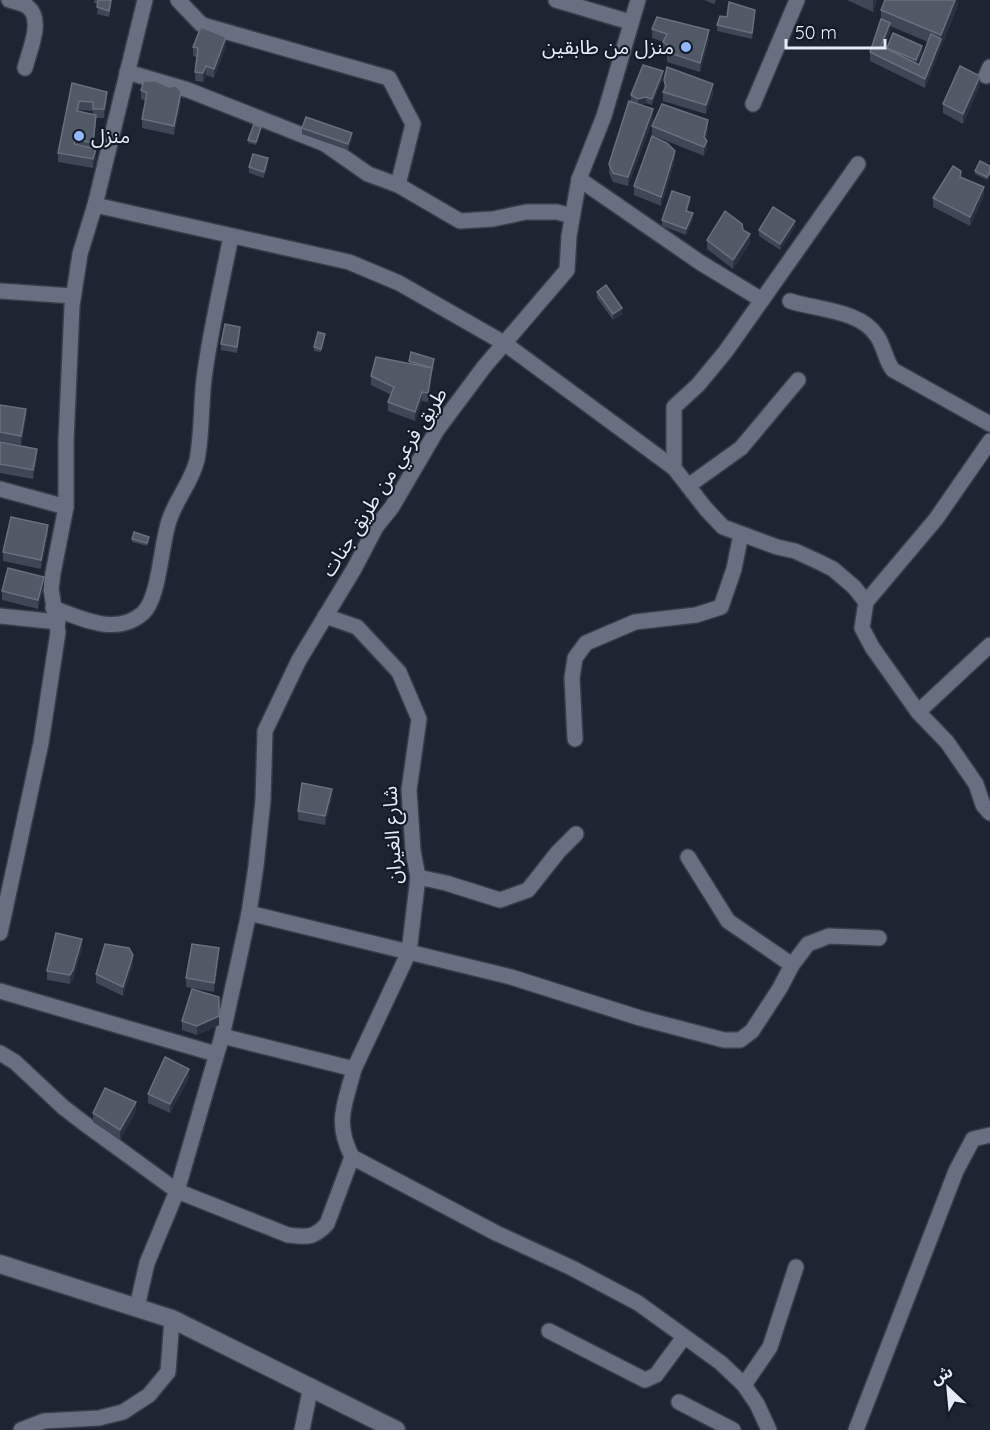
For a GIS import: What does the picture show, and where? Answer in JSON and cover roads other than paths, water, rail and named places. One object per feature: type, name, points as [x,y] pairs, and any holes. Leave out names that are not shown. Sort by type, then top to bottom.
[{"type":"street","points":[[9,0],[26,5],[33,12],[36,25],[25,68]]},
{"type":"street","points":[[0,933],[41,743],[58,633],[52,573],[66,507],[66,442],[73,296],[80,254],[95,206],[145,0]]},
{"type":"street","points":[[178,0],[201,24],[206,26],[389,78],[413,124],[398,185]]},
{"type":"street","points":[[556,0],[630,22]]},
{"type":"street","name":"طريق فرعي من طريق جنات","points":[[137,1307],[147,1263],[177,1191],[222,1036],[249,913],[263,800],[265,730],[299,660],[354,569],[376,527],[392,507],[437,430],[483,367],[567,270],[572,216],[579,178],[604,116],[638,0]]},
{"type":"street","points":[[753,104],[797,0]]},
{"type":"street","points":[[127,72],[188,90],[325,144],[368,174],[398,185],[460,220],[493,219],[526,212],[557,212],[572,216]]},
{"type":"street","points":[[674,468],[674,407],[698,385],[726,351],[858,164]]},
{"type":"street","points":[[579,178],[701,263],[762,300]]},
{"type":"street","points":[[95,206],[349,262],[399,283],[504,343],[674,468],[723,527],[777,547],[795,551],[833,569],[854,587],[866,602]]},
{"type":"street","points":[[0,616],[56,615],[114,626],[133,620],[144,612],[152,598],[170,518],[196,461],[204,377],[231,236]]},
{"type":"street","points":[[0,291],[73,296]]},
{"type":"street","points":[[790,302],[850,316],[876,334],[882,344],[886,363],[893,370],[990,424]]},
{"type":"street","points":[[688,486],[741,448],[798,380]]},
{"type":"street","points":[[990,441],[936,519],[866,602],[862,628],[872,647],[918,712],[947,742],[976,784],[978,794],[990,813]]},
{"type":"street","points":[[0,489],[66,507]]},
{"type":"street","points":[[575,739],[572,678],[575,658],[586,643],[635,622],[696,615],[721,607],[734,569],[741,534]]},
{"type":"street","name":"شارع الغيران","points":[[325,616],[357,627],[399,672],[419,719],[409,790],[413,851],[418,877],[409,952],[354,1069],[341,1119],[344,1140],[352,1157]]},
{"type":"street","points":[[918,712],[990,645]]},
{"type":"street","points":[[418,877],[500,900],[528,890],[558,852],[576,834]]},
{"type":"street","points":[[688,857],[728,921],[792,965]]},
{"type":"street","points":[[249,913],[511,977],[640,1018],[724,1040],[740,1041],[752,1031],[792,965],[808,944],[829,936],[879,938]]},
{"type":"street","points":[[0,991],[216,1054]]},
{"type":"street","points":[[222,1036],[354,1069]]},
{"type":"street","points":[[0,1053],[15,1062],[80,1120],[177,1191],[288,1234],[307,1237],[319,1233],[327,1224],[352,1157],[496,1233],[573,1268],[628,1298],[721,1363],[744,1385],[757,1404],[769,1430]]},
{"type":"street","points":[[856,1430],[956,1171],[973,1139],[990,1135]]},
{"type":"street","points":[[0,1264],[172,1319],[396,1430]]},
{"type":"street","points":[[744,1385],[770,1347],[796,1267]]},
{"type":"street","points":[[21,1430],[44,1421],[99,1418],[123,1412],[149,1395],[168,1372],[172,1319]]},
{"type":"street","points":[[549,1331],[645,1380],[656,1375],[684,1337]]},
{"type":"street","points":[[302,1430],[311,1386]]},
{"type":"street","points":[[679,1402],[733,1430]]},
{"type":"place","name":"منزل من طابقين","points":[[686,47]]},
{"type":"place","name":"منزل","points":[[79,136]]}]
